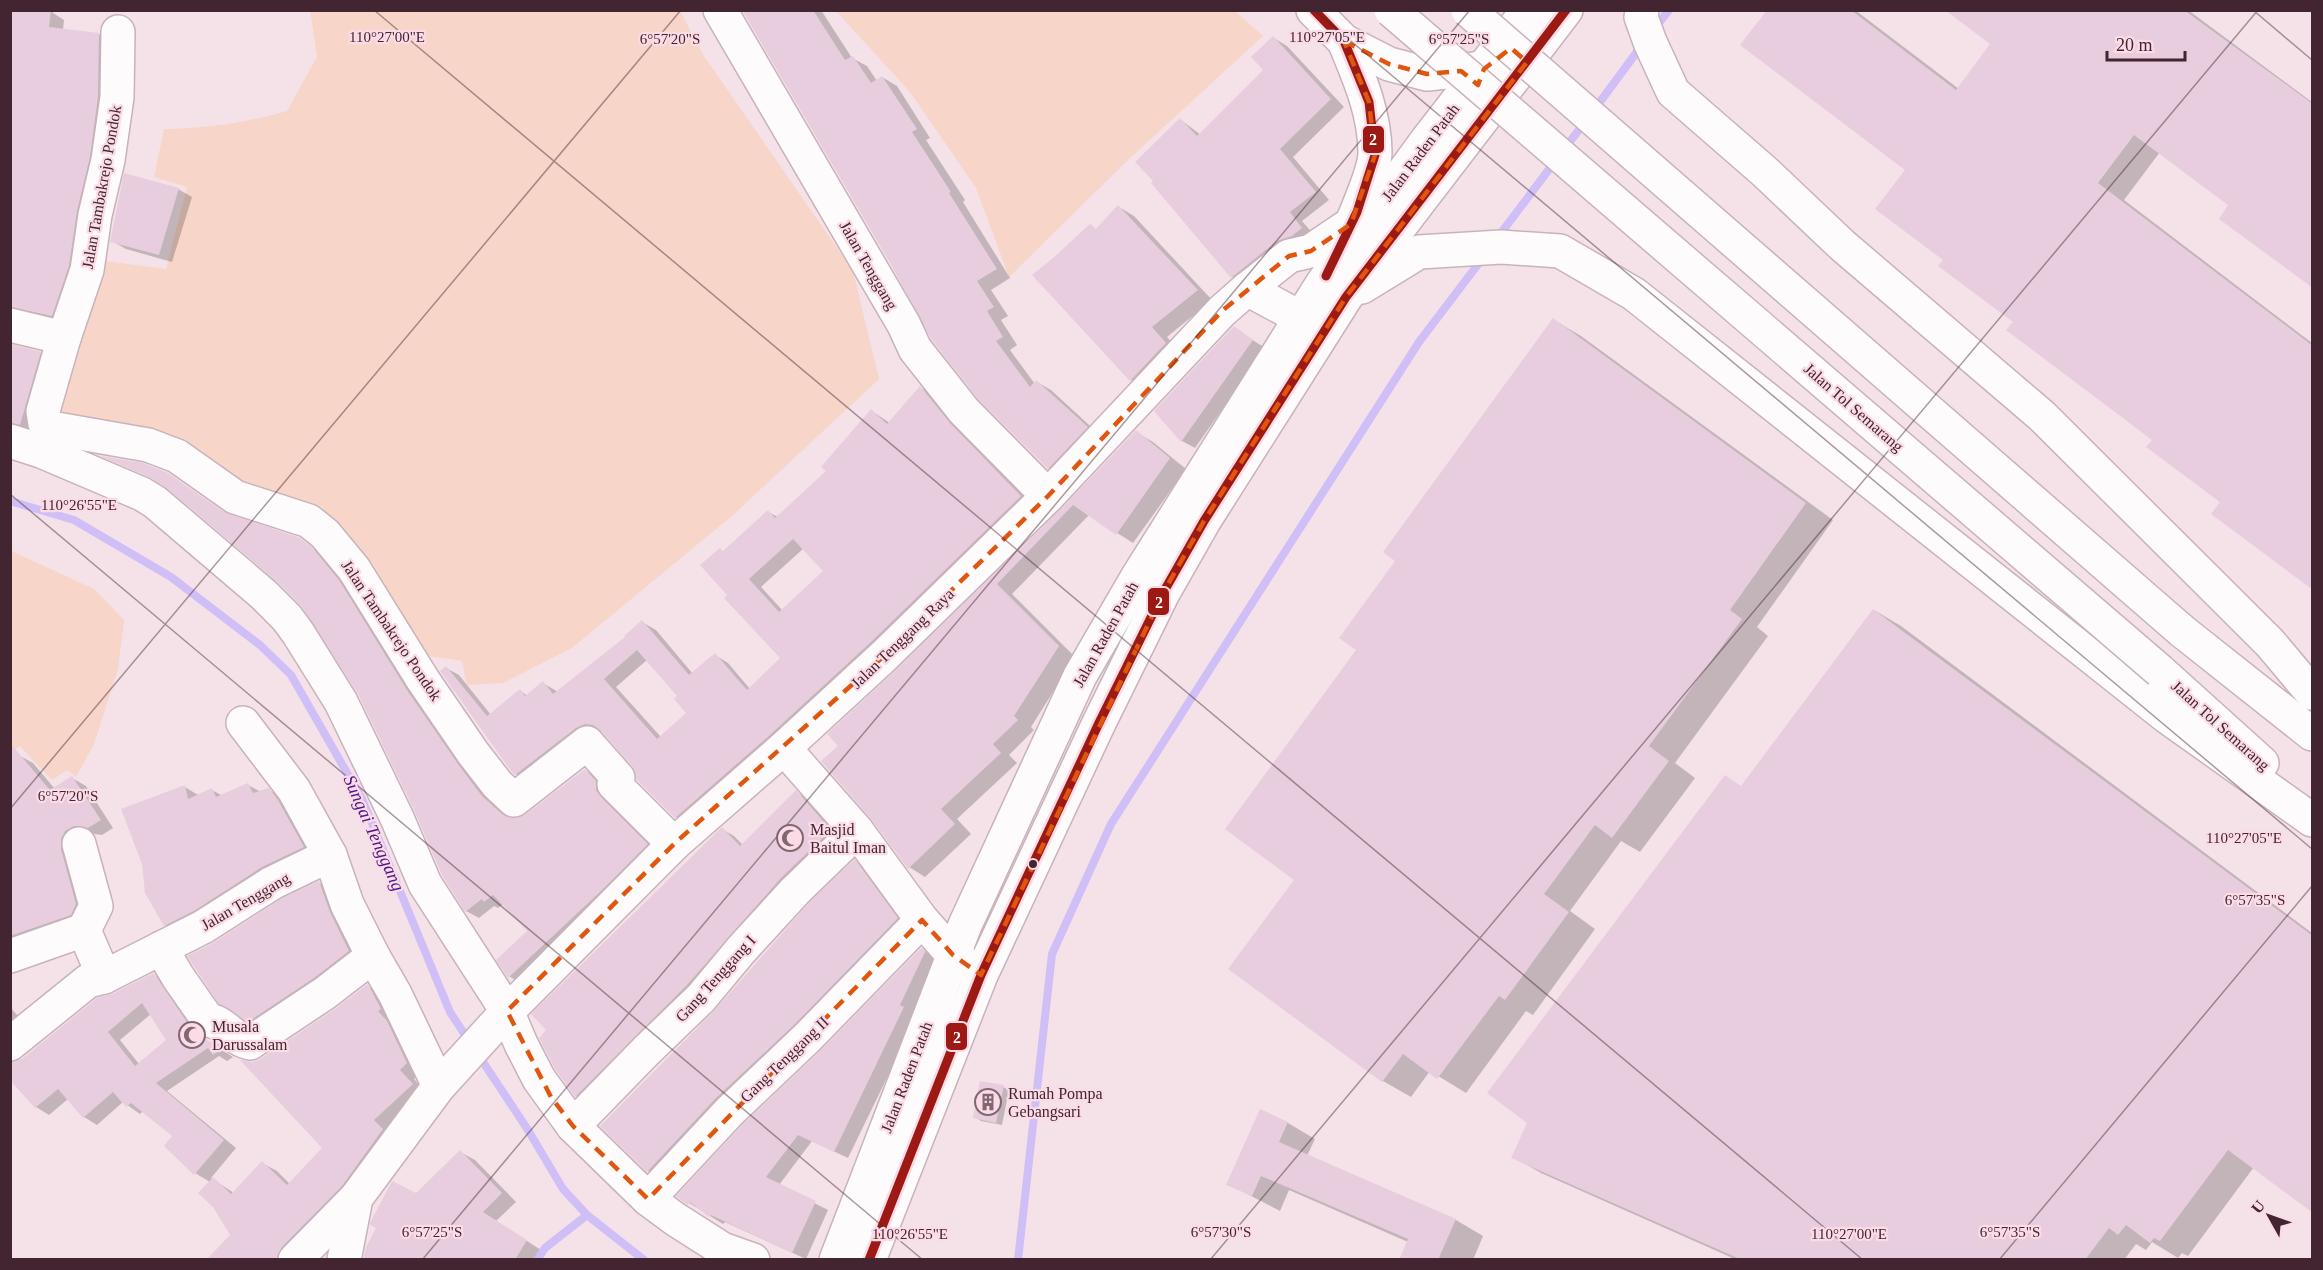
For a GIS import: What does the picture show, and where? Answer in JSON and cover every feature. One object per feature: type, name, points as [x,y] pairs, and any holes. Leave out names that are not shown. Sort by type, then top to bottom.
[{"type":"main road","name":"Jalan Tenggang","points":[[720,10],[810,161],[904,325],[915,349],[964,411],[1048,496]]},
{"type":"main road","points":[[1313,10],[1344,41],[1389,64],[1427,74],[1484,69],[1499,60],[1551,10]]},
{"type":"main road","name":"Jalan Tol Semarang","points":[[1391,10],[2160,671],[2313,808]]},
{"type":"main road","points":[[1468,10],[2182,631],[2313,734]]},
{"type":"main road","points":[[1436,178],[1469,109],[1484,69],[1499,10]]},
{"type":"main road","points":[[1484,69],[1528,10]]},
{"type":"main road","name":"Jalan Raden Patah","points":[[836,1260],[965,925],[1080,676],[1138,576],[1300,318],[1334,291],[1436,178],[1566,10]]},
{"type":"main road","points":[[1642,10],[1641,17],[1650,42],[1673,92],[1765,172],[1842,245],[2042,416],[2270,643],[2313,693]]},
{"type":"main road","name":"Jalan Tambakrejo Pondok","points":[[118,32],[117,97],[108,160],[95,215],[87,270],[43,411],[45,424],[51,428],[85,435],[148,445],[177,456],[235,497],[309,521],[325,534],[354,569],[423,680],[473,753],[497,784],[514,800],[587,743],[618,778],[614,784],[674,844]]},
{"type":"main road","points":[[1334,291],[1351,224],[1375,155],[1369,102],[1344,41]]},
{"type":"main road","name":"Jalan Raden Patah","points":[[869,1260],[981,975],[1163,593],[1334,291],[1427,140],[1484,69]]},
{"type":"main road","name":"Jalan Tenggang Raya","points":[[444,1080],[504,1014],[674,844],[784,748],[884,656],[1048,496],[1221,311],[1288,256],[1311,251],[1351,224]]},
{"type":"main road","points":[[1334,291],[1419,252],[1502,247],[1560,250],[1634,294],[2166,716],[2313,820]]},
{"type":"main road","points":[[1247,289],[1300,318]]},
{"type":"main road","points":[[10,325],[64,338]]},
{"type":"main road","points":[[10,441],[41,451],[155,502],[263,594],[287,618],[341,702],[432,896],[504,1014],[539,1079],[573,1126],[648,1199],[715,1246],[753,1260]]},
{"type":"main road","points":[[243,723],[294,790],[330,855],[347,904],[373,956],[444,1080],[356,1198],[295,1260]]},
{"type":"main road","points":[[784,748],[857,831],[921,920],[953,956],[981,975]]},
{"type":"main road","name":"Gang Tenggang I","points":[[573,1126],[701,998],[795,891],[857,831]]},
{"type":"main road","points":[[10,956],[84,930],[96,906],[79,844]]},
{"type":"main road","name":"Jalan Tenggang","points":[[14,1040],[88,981],[104,977],[203,927],[272,883],[330,855]]},
{"type":"main road","name":"Gang Tenggang II","points":[[648,1199],[729,1112],[808,1037],[921,920]]},
{"type":"main road","points":[[84,930],[104,977]]},
{"type":"main road","points":[[161,948],[208,1020],[215,1021],[242,1041],[250,1043],[325,993],[373,956]]},
{"type":"main road","points":[[344,1260],[356,1198]]},
{"type":"highlighted area","points":[[1344,41],[1389,64],[1427,74],[1461,71],[1478,85],[1484,69],[1511,48],[1527,62],[1346,297],[1204,521],[1163,593],[981,975],[953,955],[922,920],[648,1199],[573,1126],[551,1097],[507,1011],[674,844],[884,656],[1048,496],[1222,311],[1289,256],[1311,251],[1351,224],[1375,155],[1369,102]]},
{"type":"shaded area","points":[[310,10],[680,11],[704,56],[853,271],[879,379],[733,515],[572,648],[503,683],[467,685],[462,661],[421,655],[322,506],[261,498],[61,414],[105,261],[166,269],[187,187],[154,177],[164,129],[226,124],[287,111],[317,57]]},
{"type":"shaded area","points":[[836,11],[1235,11],[1263,36],[1129,159],[1009,277],[976,188],[910,92]]},
{"type":"shaded area","points":[[11,551],[94,589],[124,620],[118,669],[94,744],[76,777],[67,770],[52,780],[20,746],[11,751]]},
{"type":"building","points":[[10,10],[51,10],[49,27],[99,33],[98,96],[90,157],[77,211],[69,266],[52,316],[10,307]]},
{"type":"building","points":[[742,10],[813,10],[845,60],[853,56],[871,83],[882,76],[917,129],[912,132],[997,269],[977,281],[994,307],[987,311],[1003,337],[996,341],[1030,387],[1036,380],[1088,427],[1048,469],[978,399],[931,339],[890,263]]},
{"type":"building","points":[[1767,10],[1851,10],[1956,90],[1990,44],[1945,10],[2184,10],[2313,104],[2313,288],[2219,219],[2228,205],[2134,135],[2098,183],[2313,346],[2313,590],[2211,514],[2220,502],[2146,447],[2152,440],[2006,330],[2013,322],[1938,266],[1943,260],[1875,209],[1905,170],[1740,45]]},
{"type":"building","points":[[1273,36],[1331,99],[1280,149],[1316,192],[1290,212],[1302,228],[1292,236],[1277,241],[1231,278],[1135,162],[1180,118],[1197,136],[1263,70],[1251,57]]},
{"type":"building","points":[[124,173],[179,188],[159,255],[110,242]]},
{"type":"building","points":[[1118,205],[1198,290],[1152,327],[1166,343],[1130,381],[1032,275],[1090,224],[1096,229]]},
{"type":"building","points":[[1553,318],[1806,503],[1730,610],[1742,619],[1649,746],[1669,761],[1612,838],[1595,825],[1544,894],[1569,912],[1505,1000],[1499,996],[1437,1079],[1403,1054],[1382,1082],[1228,969],[1294,880],[1225,829],[1356,650],[1339,638],[1395,561],[1383,552]]},
{"type":"building","points":[[1234,326],[1253,340],[1181,442],[1154,411]]},
{"type":"building","points":[[10,344],[41,352],[20,425],[10,423]]},
{"type":"building","points":[[920,386],[951,424],[1021,496],[871,642],[675,818],[637,780],[632,766],[593,725],[585,724],[576,728],[515,775],[511,771],[440,671],[446,666],[487,716],[520,689],[525,696],[543,681],[553,694],[625,637],[642,620],[689,675],[715,653],[747,690],[780,658],[724,598],[727,595],[700,565],[720,548],[723,551],[768,510],[775,518],[826,471],[821,467],[871,409],[887,424]],"holes":[[[793,539],[823,571],[779,612],[749,579]],[[637,650],[677,696],[674,699],[686,713],[657,739],[604,679]]]},
{"type":"building","points":[[1136,430],[1170,458],[1116,535],[1073,505],[997,584],[1059,646],[1014,716],[1018,720],[993,744],[1001,753],[941,809],[955,824],[908,869],[871,819],[821,761],[838,746],[827,734],[1061,509]]},
{"type":"building","points":[[100,456],[143,463],[168,473],[224,512],[300,538],[312,547],[339,580],[407,690],[458,764],[482,796],[502,814],[509,818],[525,815],[585,769],[596,781],[596,790],[601,797],[648,844],[508,978],[496,960],[527,931],[493,895],[484,902],[482,899],[465,912],[442,875],[414,810],[358,694],[302,607],[275,580],[167,488],[149,477]]},
{"type":"building","points":[[1873,609],[2313,936],[2313,1213],[2228,1150],[2160,1241],[2154,1238],[2150,1243],[2126,1225],[2118,1235],[2109,1228],[2085,1260],[1742,1260],[1511,1158],[1527,1123],[1487,1093],[1725,775],[1741,786]]},
{"type":"building","points":[[10,743],[50,790],[72,776],[101,820],[88,828],[74,826],[65,831],[61,839],[61,849],[76,904],[71,915],[10,936]]},
{"type":"building","points":[[248,783],[253,793],[269,788],[304,847],[262,867],[194,911],[164,926],[145,893],[142,864],[121,809],[185,785],[188,799],[212,788],[216,797]]},
{"type":"building","points":[[796,790],[831,830],[781,878],[687,985],[575,1097],[555,1069],[539,1038],[546,1030],[531,1014],[722,827],[740,846]]},
{"type":"building","points":[[855,859],[898,918],[795,1024],[715,1099],[647,1172],[600,1126],[714,1011],[808,904]]},
{"type":"building","points":[[319,881],[330,912],[349,951],[314,978],[248,1022],[219,1004],[187,956],[213,943],[281,899]]},
{"type":"building","points":[[921,948],[925,952],[900,1005],[904,1007],[834,1152],[798,1135],[766,1177],[816,1201],[792,1253],[711,1215],[709,1217],[690,1202],[688,1205],[676,1196],[742,1125],[821,1050]]},
{"type":"building","points":[[154,973],[193,1031],[221,1049],[213,1055],[208,1048],[156,1083],[224,1140],[194,1175],[164,1146],[172,1136],[131,1103],[126,1107],[113,1092],[83,1118],[58,1089],[35,1108],[10,1080],[10,1062],[22,1059],[97,998],[112,994]],"holes":[[[142,1003],[166,1040],[135,1066],[108,1032]]]},
{"type":"building","points":[[368,984],[381,1009],[378,1011],[387,1021],[407,1063],[400,1070],[413,1084],[374,1120],[383,1129],[342,1186],[282,1247],[277,1260],[206,1260],[230,1235],[213,1207],[198,1193],[213,1177],[231,1194],[262,1161],[287,1185],[322,1148],[240,1060],[252,1062],[260,1059]]},
{"type":"building","name":"Rumah Pompa Gebangsari","points":[[980,1081],[1004,1085],[996,1123],[973,1118]]},
{"type":"building","points":[[1260,1109],[1288,1122],[1279,1142],[1456,1219],[1438,1260],[1399,1260],[1408,1239],[1261,1176],[1252,1196],[1226,1185]]},
{"type":"building","points":[[460,1150],[502,1193],[483,1212],[527,1240],[515,1260],[363,1260],[366,1247],[376,1228],[370,1223],[392,1181],[416,1193]]},
{"type":"waterway","points":[[1655,28],[1669,10]]},
{"type":"waterway","points":[[1594,110],[1642,45]]},
{"type":"waterway","points":[[1565,148],[1585,122]]},
{"type":"waterway","points":[[1498,237],[1556,160]]},
{"type":"waterway","points":[[1018,1260],[1052,954],[1111,824],[1419,342],[1482,259]]},
{"type":"waterway","name":"Sungai Tenggang","points":[[10,501],[74,520],[171,577],[260,645],[291,675],[362,799],[450,1012],[469,1041]]},
{"type":"waterway","name":"Sungai Tenggang","points":[[477,1053],[528,1130],[563,1189],[587,1215],[644,1260]]},
{"type":"waterway","points":[[537,1260],[545,1248],[587,1215]]},
{"type":"transit line","name":"2","points":[[1314,10],[1344,41],[1369,102],[1375,155],[1357,212],[1326,276]]},
{"type":"transit line","name":"2","points":[[869,1260],[981,975],[1098,725],[1163,593],[1204,521],[1346,297],[1566,10]]},
{"type":"place","name":"Masjid Baitul Iman","points":[[790,838]]},
{"type":"place","name":"Musala Darussalam","points":[[192,1035]]},
{"type":"place","name":"Rumah Pompa Gebangsari","points":[[988,1102]]}]
